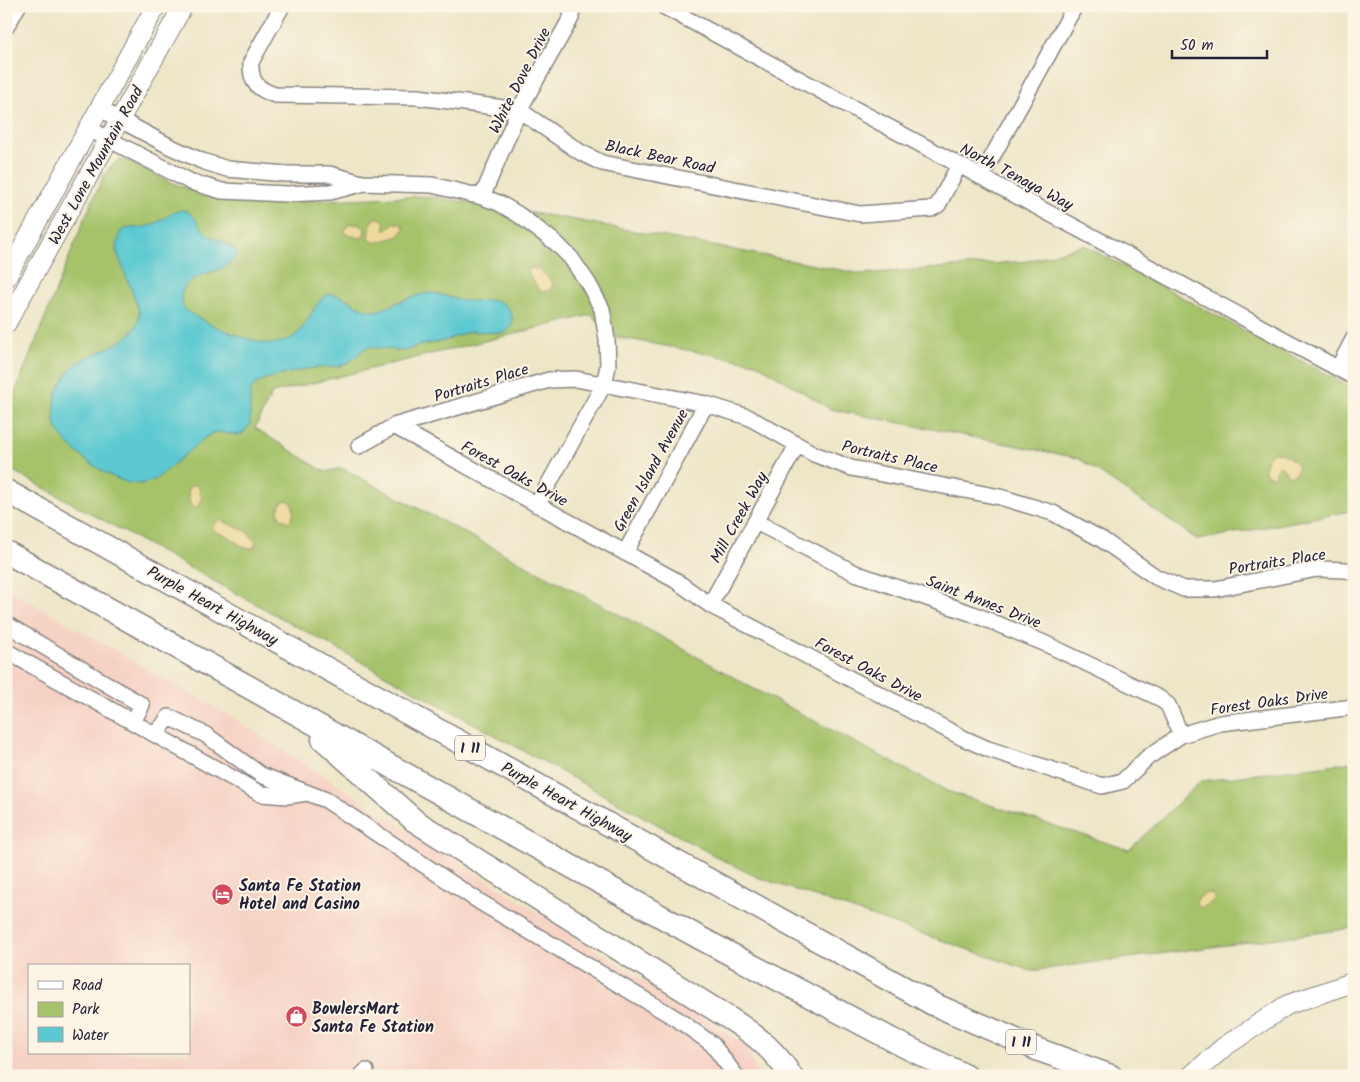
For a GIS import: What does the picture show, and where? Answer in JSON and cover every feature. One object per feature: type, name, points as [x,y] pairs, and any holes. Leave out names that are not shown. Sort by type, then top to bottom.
[{"type":"highway","name":"Purple Heart Highway","points":[[6,491],[933,1004],[1039,1050],[1111,1076]]},
{"type":"highway","points":[[6,552],[700,938],[902,1045],[966,1076]]},
{"type":"highway","points":[[290,710],[415,821],[735,1022],[761,1040],[782,1061],[791,1076]]},
{"type":"main road","name":"West Lone Mountain Road","points":[[6,278],[156,6]]},
{"type":"main road","name":"West Lone Mountain Road","points":[[6,324],[183,6]]},
{"type":"main road","points":[[1191,1076],[1224,1047],[1287,1005],[1354,982]]},
{"type":"street","points":[[6,26],[18,6]]},
{"type":"street","name":"Black Bear Road","points":[[282,6],[251,62],[251,72],[255,84],[262,90],[275,95],[418,97],[519,110],[580,152],[602,163],[860,214],[931,209],[938,205],[959,165]]},
{"type":"street","name":"North Tenaya Way","points":[[663,6],[1354,377]]},
{"type":"street","points":[[982,176],[1075,6]]},
{"type":"street","name":"White Dove Drive","points":[[482,197],[519,110],[571,18],[572,7]]},
{"type":"street","points":[[100,109],[171,147],[202,161],[228,169],[286,174],[329,174],[362,183],[432,185],[482,197],[499,203],[520,215],[556,243],[571,258],[602,309],[608,348],[608,366],[604,384],[537,505]]},
{"type":"street","points":[[89,129],[191,182],[222,191],[287,194],[330,192],[362,183]]},
{"type":"street","points":[[1338,368],[1354,338]]},
{"type":"street","name":"Portraits Place","points":[[359,446],[394,426],[549,380],[576,379],[706,404],[748,417],[814,454],[851,468],[1000,497],[1053,513],[1101,539],[1156,577],[1184,589],[1215,589],[1317,569],[1347,570],[1354,573]]},
{"type":"street","name":"Green Island Avenue","points":[[625,553],[706,404]]},
{"type":"street","name":"Forest Oaks Drive","points":[[394,426],[675,580],[710,606],[963,738],[988,749],[1102,786],[1123,781],[1148,758],[1181,735],[1220,724],[1354,707]]},
{"type":"street","name":"Mill Creek Way","points":[[710,606],[798,445]]},
{"type":"street","name":"Saint Annes Drive","points":[[756,522],[855,573],[981,617],[1044,643],[1159,698],[1168,705],[1181,735]]},
{"type":"street","points":[[6,624],[142,705],[133,722]]},
{"type":"street","points":[[6,651],[261,794],[287,796],[308,792]]},
{"type":"street","points":[[156,735],[169,717],[206,735],[261,775],[326,800],[480,902],[677,1019],[712,1044],[736,1076]]},
{"type":"shaded area","points":[[6,588],[231,717],[746,1045],[759,1076],[6,1076]]},
{"type":"green space","points":[[119,160],[129,161],[167,181],[225,200],[254,203],[421,196],[570,219],[862,274],[1028,261],[1084,245],[1354,389],[1354,512],[1350,511],[1198,540],[1078,458],[830,409],[756,363],[617,337],[591,315],[272,393],[255,428],[325,472],[342,468],[662,637],[756,690],[947,791],[1129,850],[1201,781],[1354,762],[1354,928],[1031,971],[757,877],[726,862],[6,467],[6,415],[103,177],[110,167]]},
{"type":"sand","points":[[374,218],[384,221],[385,231],[394,223],[402,224],[404,229],[399,236],[375,243],[369,239],[371,223]]},
{"type":"sand","points":[[349,224],[363,227],[365,229],[364,236],[360,238],[347,235],[344,231]]},
{"type":"sand","points":[[530,268],[540,271],[549,278],[553,284],[550,290],[540,291],[528,273]]},
{"type":"sand","points":[[1273,452],[1283,454],[1294,461],[1298,466],[1296,473],[1288,475],[1280,465],[1277,467],[1275,476],[1267,475],[1265,463]]},
{"type":"sand","points":[[194,484],[199,488],[202,499],[199,506],[195,508],[192,507],[190,502],[188,488]]},
{"type":"sand","points":[[287,500],[292,505],[294,511],[288,522],[280,517],[278,510],[282,502]]},
{"type":"sand","points":[[220,520],[248,532],[256,543],[254,548],[244,547],[227,536],[214,531],[213,525]]},
{"type":"sand","points":[[1210,893],[1215,897],[1212,902],[1202,908],[1196,905],[1198,898]]},
{"type":"water","points":[[181,210],[193,216],[207,234],[228,244],[237,254],[232,261],[218,270],[193,279],[187,284],[181,294],[183,306],[186,310],[223,330],[266,343],[286,341],[300,331],[318,304],[329,294],[342,297],[370,311],[377,311],[427,293],[465,301],[496,301],[505,305],[511,313],[511,327],[502,333],[470,331],[444,341],[417,346],[405,351],[370,347],[364,349],[348,363],[340,366],[306,369],[265,379],[253,386],[250,393],[250,425],[243,433],[238,435],[212,433],[156,479],[136,484],[120,480],[87,461],[61,435],[56,426],[55,419],[56,396],[58,389],[71,369],[89,356],[124,339],[132,332],[138,322],[139,310],[116,250],[120,232],[128,228],[149,226]]},
{"type":"place","name":"Santa Fe Station Hotel and Casino","points":[[223,894]]},
{"type":"place","name":"BowlersMart Santa Fe Station","points":[[296,1017]]}]
